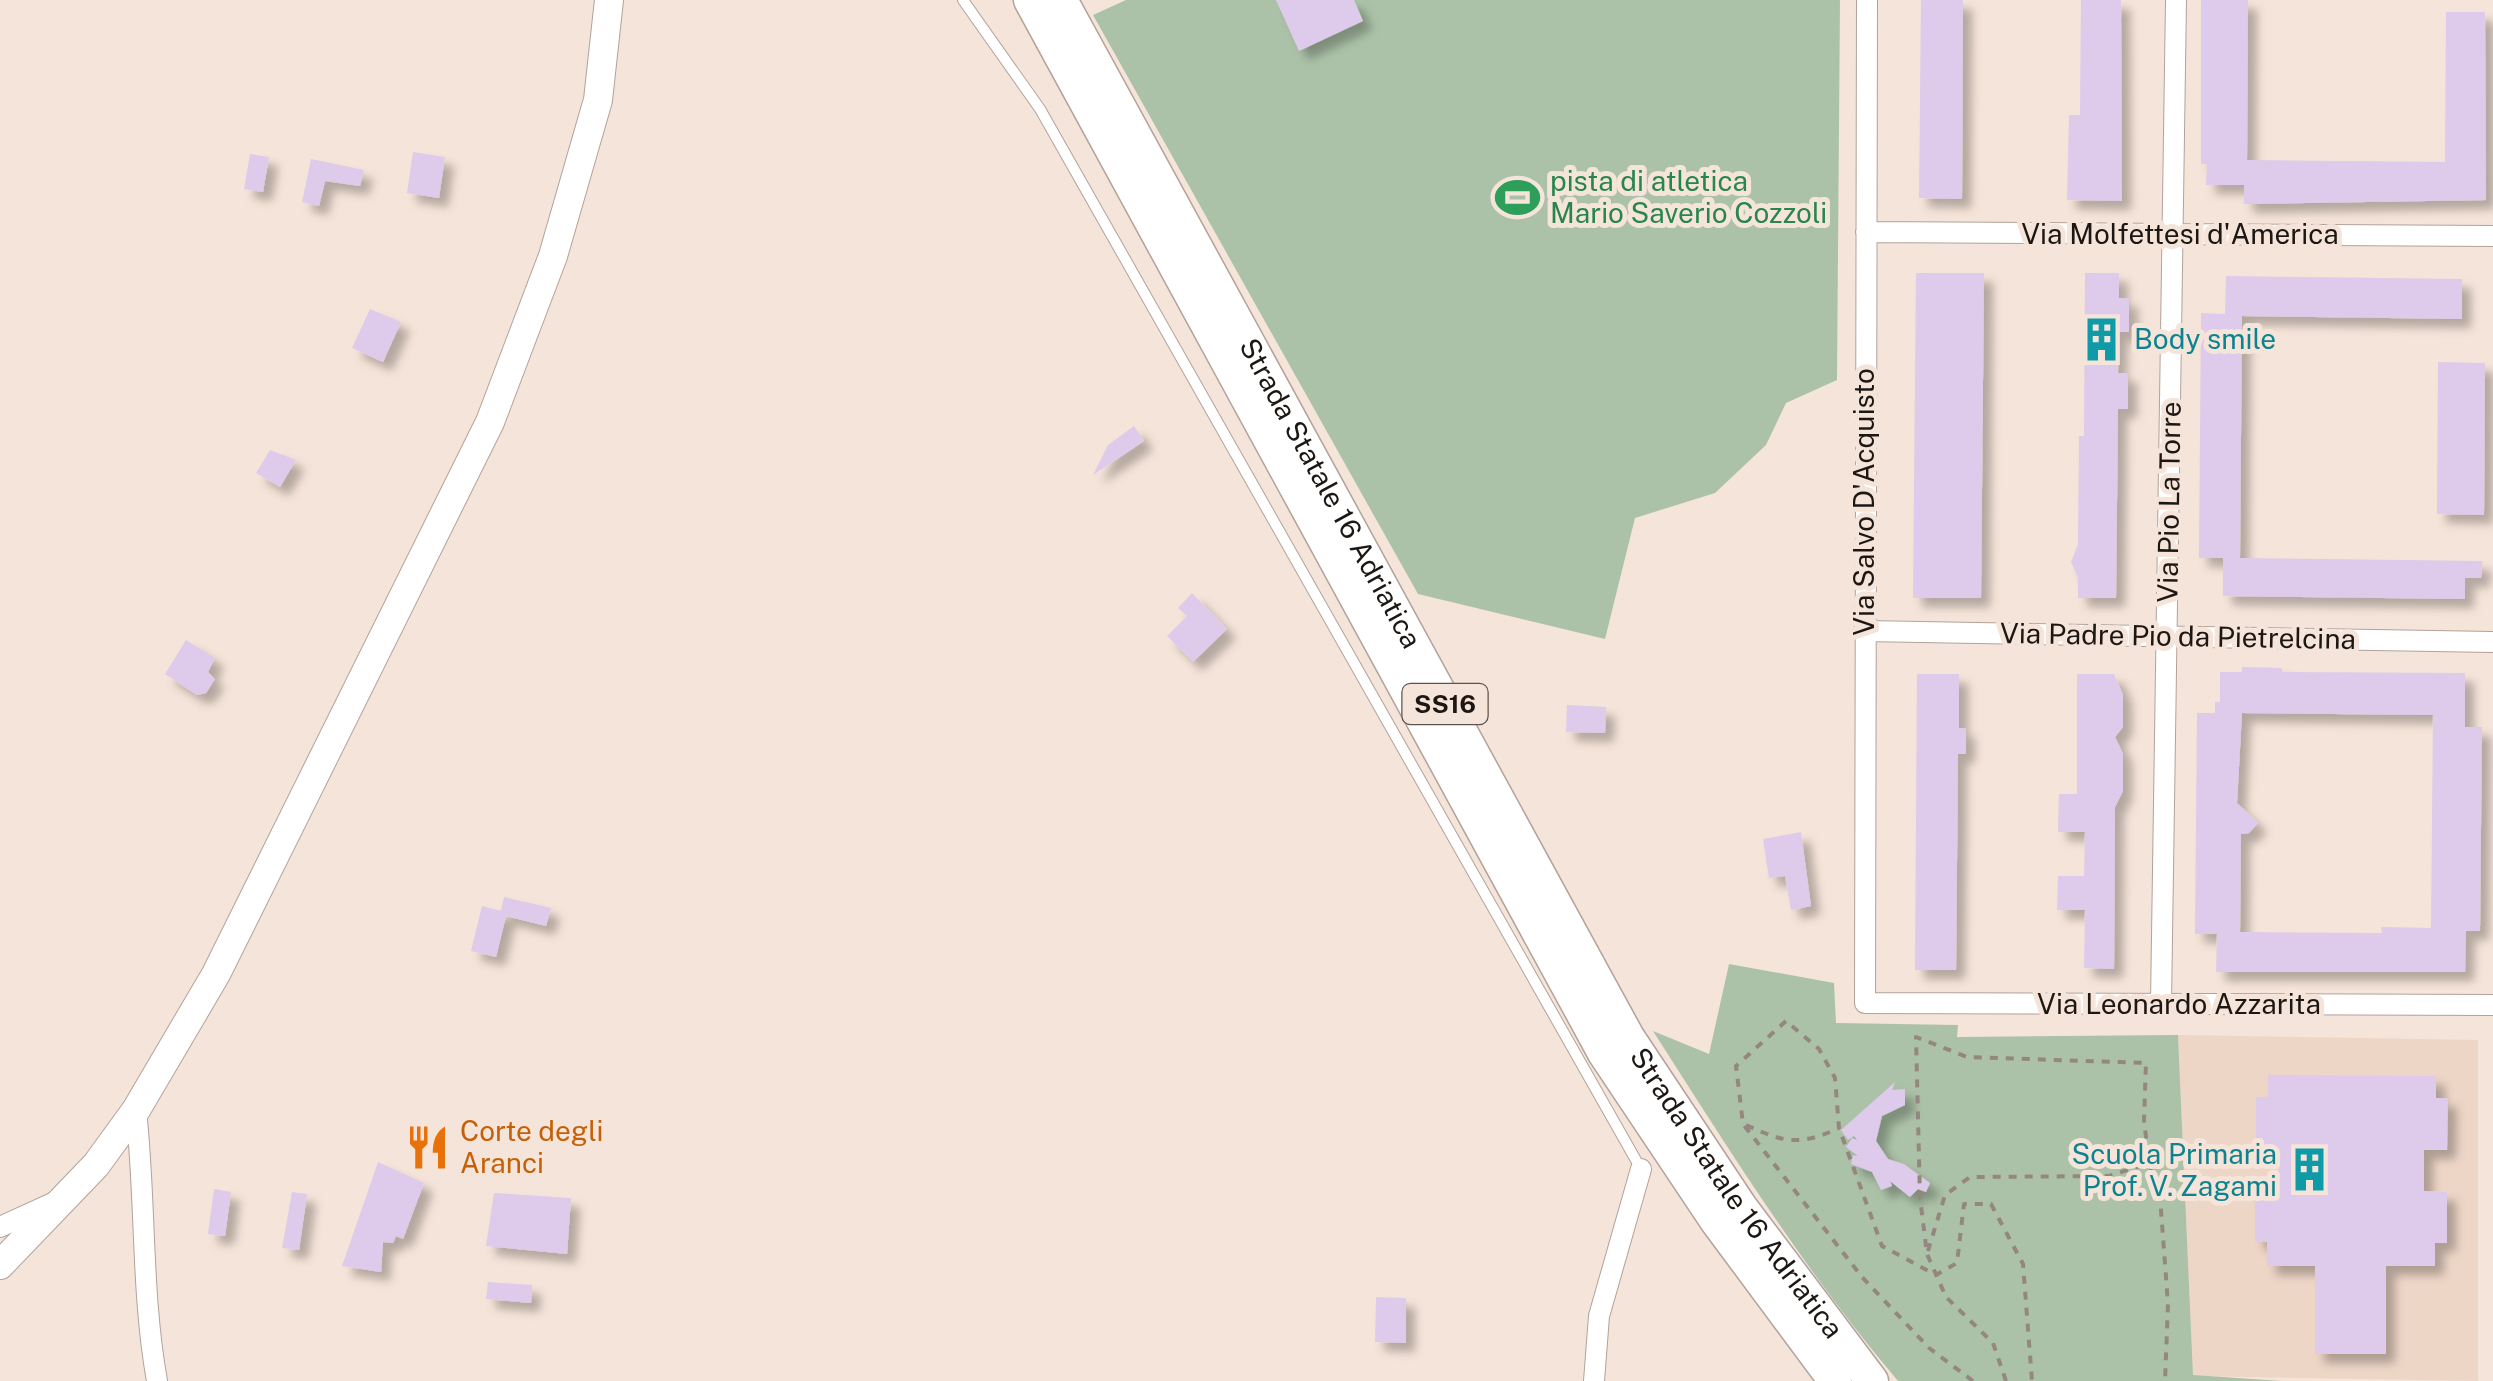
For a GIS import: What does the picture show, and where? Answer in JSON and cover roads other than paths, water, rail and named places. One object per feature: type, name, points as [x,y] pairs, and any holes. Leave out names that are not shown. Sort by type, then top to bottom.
[{"type":"highway","name":"Strada Statale 16 Adriatica","points":[[1030,0],[1604,1053],[1716,1222],[1836,1381]]},
{"type":"highway","name":"Strada Statale 16 Adriatica","points":[[1061,0],[1628,1037],[1751,1222],[1872,1381]]},
{"type":"main road","points":[[0,1265],[96,1165],[136,1110],[216,974],[490,422],[553,256],[598,100],[609,0]]},
{"type":"street","name":"Via Salvo D'Acquisto","points":[[1865,1003],[1868,0]]},
{"type":"street","name":"Via Pio La Torre","points":[[2162,1004],[2176,0]]},
{"type":"street","name":"Via Molfettesi d'America","points":[[1866,232],[2493,236]]},
{"type":"street","name":"Via Padre Pio da Pietrelcina","points":[[1864,631],[2493,642]]},
{"type":"street","name":"Via Leonardo Azzarita","points":[[1865,1003],[2493,1005]]},
{"type":"street","points":[[136,1110],[144,1186],[150,1338],[158,1381]]},
{"type":"street","points":[[1594,1381],[1599,1316],[1641,1169]]},
{"type":"street","points":[[0,1227],[65,1198]]},
{"type":"lane","points":[[963,0],[1040,109],[1641,1169]]},
{"type":"place","name":"pista di atletica Mario Saverio Cozzoli","points":[[1517,197]]},
{"type":"place","name":"Body smile","points":[[2101,339]]},
{"type":"place","name":"Corte degli Aranci","points":[[427,1147]]},
{"type":"place","name":"Scuola Primaria Prof. V. Zagami","points":[[2310,1170]]}]
